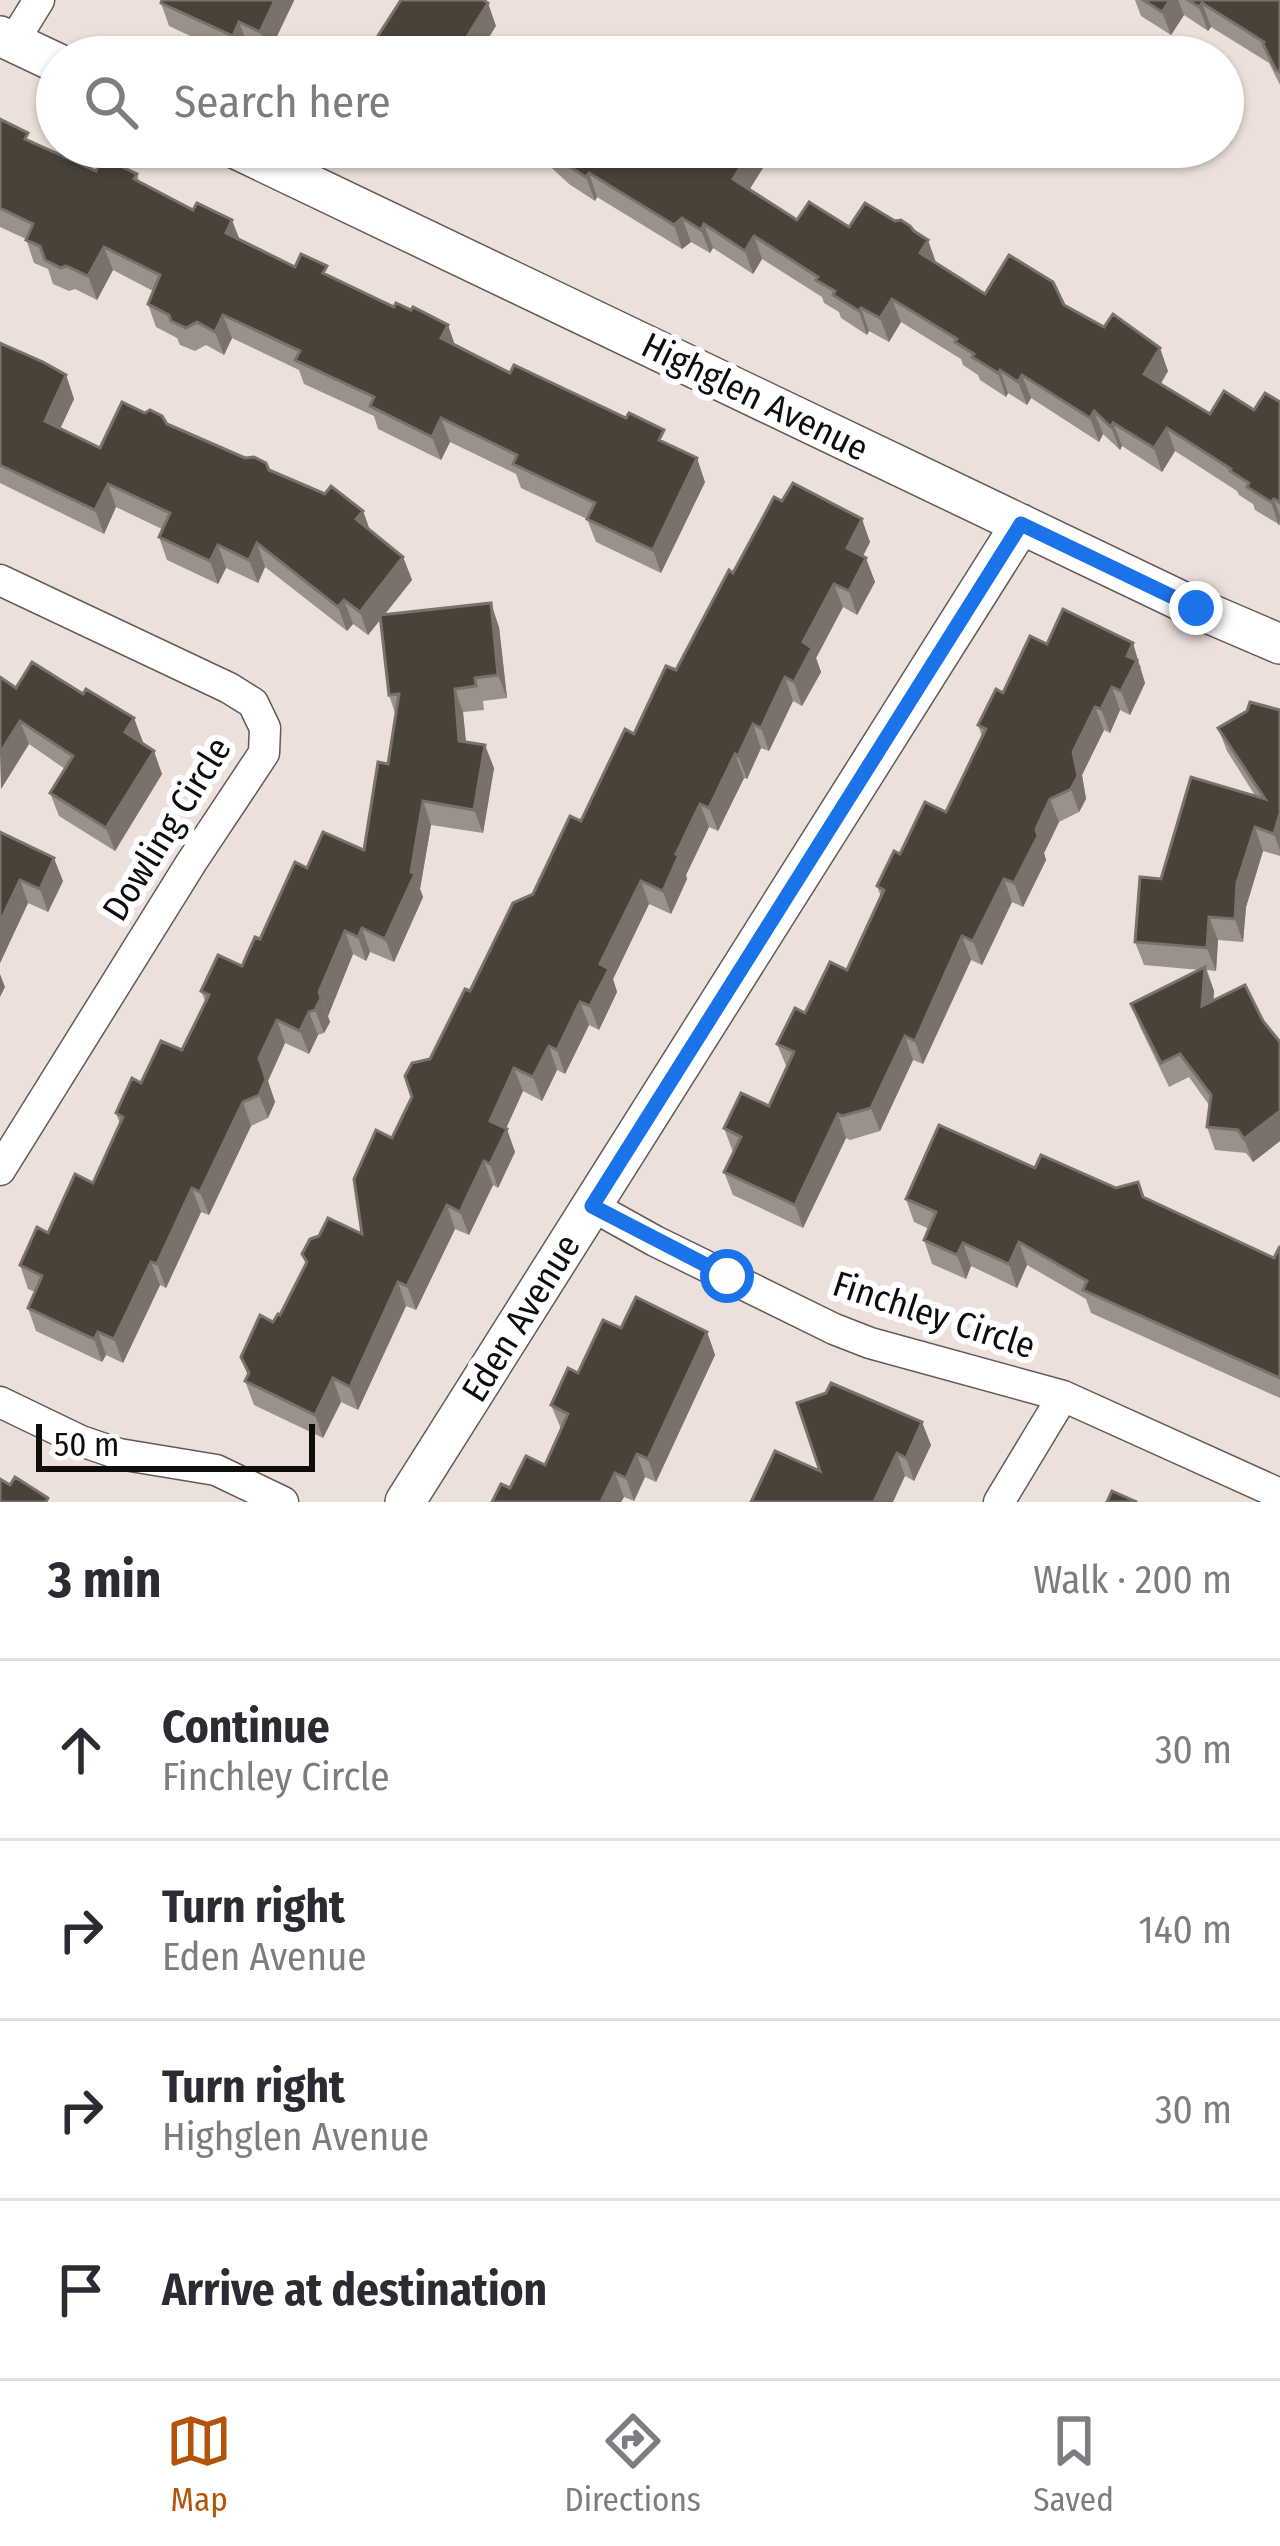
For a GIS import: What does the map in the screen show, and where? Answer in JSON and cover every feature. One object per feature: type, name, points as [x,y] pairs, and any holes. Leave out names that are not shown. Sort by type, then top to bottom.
[{"type":"street","points":[[36,53],[6,39],[39,0]]},
{"type":"street","name":"Highglen Avenue","points":[[276,168],[1280,644]]},
{"type":"street","name":"Eden Avenue","points":[[405,1502],[1021,524]]},
{"type":"street","name":"Dowling Circle","points":[[0,580],[229,688],[253,703],[265,728],[264,753],[0,1170]]},
{"type":"street","name":"Finchley Circle","points":[[592,1206],[834,1329],[1063,1396],[1280,1494]]},
{"type":"street","name":"Finchley Circle","points":[[999,1502],[1063,1396]]},
{"type":"street","points":[[0,1402],[81,1441],[119,1454],[215,1470],[283,1502]]},
{"type":"building","points":[[162,0],[275,0],[260,32],[239,22],[233,36]]},
{"type":"building","points":[[401,0],[488,3],[467,36],[378,36]]},
{"type":"building","points":[[1143,0],[1170,0],[1162,12]]},
{"type":"building","points":[[1188,0],[1280,0],[1280,72],[1264,42],[1202,3],[1199,7]]},
{"type":"building","points":[[0,119],[28,133],[25,139],[36,144],[36,168],[124,168],[137,174],[134,179],[193,210],[197,203],[232,220],[226,233],[295,267],[301,254],[327,266],[323,273],[394,307],[396,303],[413,307],[448,325],[441,338],[510,373],[514,365],[626,418],[629,413],[664,430],[659,440],[697,458],[653,550],[587,519],[595,503],[513,464],[517,455],[441,418],[432,437],[370,406],[374,397],[295,360],[300,351],[223,315],[215,332],[197,322],[186,328],[171,321],[169,315],[148,304],[160,275],[104,247],[88,276],[45,260],[40,246],[26,240],[33,224],[0,208]]},
{"type":"building","points":[[572,168],[740,168],[733,179],[797,220],[809,202],[849,227],[865,203],[910,226],[928,240],[920,253],[985,294],[1009,255],[1053,282],[1064,305],[1104,327],[1113,314],[1160,348],[1144,374],[1210,414],[1224,391],[1254,410],[1265,393],[1280,402],[1280,503],[1247,487],[1249,483],[1231,469],[1167,428],[1154,448],[1113,423],[1111,427],[1094,411],[1090,418],[1022,375],[1018,382],[998,373],[972,357],[957,339],[892,299],[880,318],[859,311],[833,295],[835,291],[818,277],[754,236],[745,251],[704,224],[701,230],[682,218],[674,225],[589,173],[586,177]]},
{"type":"building","points":[[0,343],[66,375],[45,421],[100,448],[122,402],[145,413],[150,410],[167,424],[245,458],[254,457],[269,470],[325,494],[331,486],[363,511],[356,519],[403,557],[360,612],[344,600],[338,607],[257,543],[249,560],[218,545],[210,561],[159,537],[170,513],[108,484],[95,510],[0,465]]},
{"type":"building","points":[[793,483],[862,519],[847,548],[866,558],[849,591],[834,584],[803,642],[812,648],[794,682],[785,677],[761,728],[753,724],[709,808],[700,804],[663,891],[641,881],[600,964],[609,969],[590,1006],[580,1002],[557,1050],[549,1046],[533,1077],[514,1068],[490,1121],[507,1129],[490,1164],[484,1161],[460,1212],[447,1205],[407,1286],[398,1282],[350,1387],[333,1378],[315,1415],[245,1381],[249,1373],[241,1357],[260,1315],[273,1322],[280,1315],[307,1262],[302,1254],[310,1239],[319,1236],[328,1218],[362,1234],[354,1179],[376,1130],[392,1138],[412,1097],[405,1076],[412,1063],[430,1059],[513,903],[533,894],[570,816],[581,821],[625,729],[634,734],[666,666],[676,670],[774,497],[782,501]]},
{"type":"building","points":[[491,603],[498,675],[475,678],[476,686],[455,689],[459,741],[485,745],[474,810],[423,801],[411,872],[415,874],[385,939],[362,928],[358,937],[345,931],[319,992],[321,998],[300,1031],[277,1020],[259,1058],[266,1079],[259,1095],[243,1102],[200,1192],[192,1188],[157,1264],[151,1262],[114,1339],[98,1332],[94,1339],[28,1308],[42,1276],[20,1265],[37,1227],[48,1233],[75,1174],[93,1183],[123,1117],[116,1113],[132,1078],[141,1083],[161,1041],[182,1050],[209,995],[201,991],[218,955],[242,966],[255,937],[260,939],[295,862],[307,868],[323,832],[364,850],[378,762],[388,764],[399,694],[389,695],[380,615]]},
{"type":"building","points":[[1063,609],[1133,643],[1127,656],[1137,660],[1121,691],[1112,687],[1101,709],[1095,707],[1073,752],[1078,776],[1071,789],[1050,799],[1014,883],[1004,879],[973,941],[962,936],[915,1041],[905,1036],[871,1108],[838,1114],[795,1205],[724,1172],[741,1137],[724,1128],[741,1093],[769,1106],[794,1052],[777,1044],[795,1008],[805,1013],[830,962],[847,970],[884,890],[877,886],[894,851],[900,854],[925,802],[946,812],[986,729],[978,725],[996,689],[1003,693],[1030,636],[1047,644]]},
{"type":"building","points":[[32,662],[134,718],[125,732],[154,751],[106,828],[50,793],[73,756],[20,721],[0,753],[0,677],[16,688]]},
{"type":"building","points":[[1250,702],[1280,710],[1280,813],[1274,834],[1255,827],[1237,883],[1235,919],[1209,917],[1207,948],[1135,942],[1140,877],[1161,879],[1191,777],[1265,799],[1218,728],[1247,711]]},
{"type":"building","points":[[0,832],[54,858],[40,889],[20,880],[0,922]]},
{"type":"building","points":[[1205,967],[1202,1006],[1245,985],[1280,1042],[1280,1111],[1244,1139],[1238,1130],[1207,1127],[1211,1095],[1180,1054],[1161,1063],[1131,1004]]},
{"type":"building","points":[[939,1125],[1035,1168],[1041,1155],[1116,1188],[1138,1182],[1143,1197],[1274,1258],[1280,1246],[1280,1378],[1083,1290],[1087,1281],[1019,1242],[1009,1264],[963,1243],[957,1255],[924,1240],[936,1212],[906,1199]]},
{"type":"building","points":[[636,1297],[707,1332],[648,1459],[637,1454],[626,1478],[615,1473],[601,1502],[492,1502],[501,1484],[510,1488],[526,1456],[545,1465],[568,1414],[551,1405],[568,1368],[578,1373],[603,1320],[621,1328]]},
{"type":"building","points":[[831,1383],[922,1422],[906,1458],[897,1453],[874,1502],[751,1502],[775,1451],[820,1471],[797,1403],[826,1393]]},
{"type":"building","points":[[15,1477],[48,1498],[46,1502],[0,1502],[0,1479],[10,1485]]},
{"type":"building","points":[[1112,1491],[1137,1502],[1107,1502]]},
{"type":"route","points":[[727,1276],[592,1206],[1021,524],[1196,608]]}]
